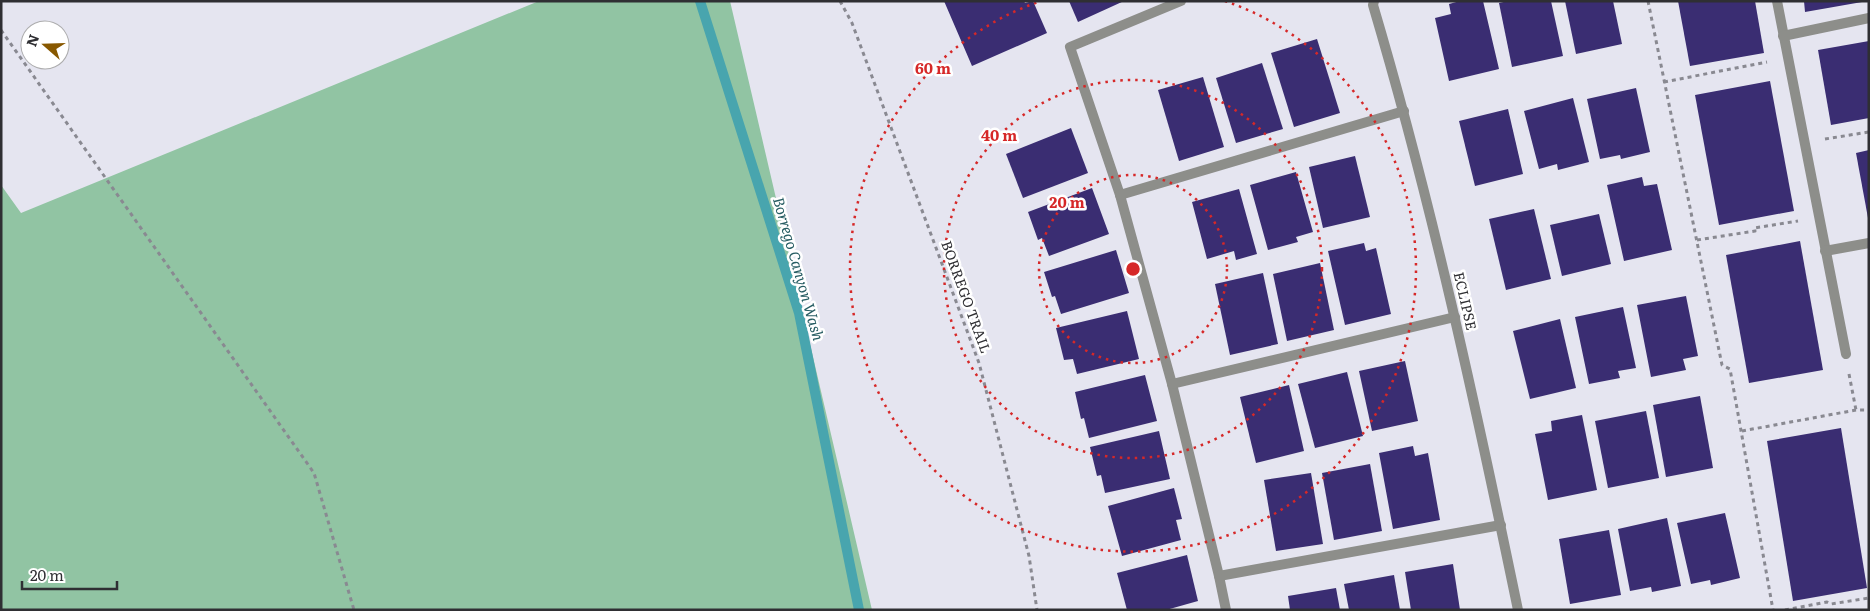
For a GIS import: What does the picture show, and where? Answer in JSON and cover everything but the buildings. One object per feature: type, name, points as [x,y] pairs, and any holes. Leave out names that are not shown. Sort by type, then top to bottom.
[{"type":"street","points":[[1181,1],[1070,47],[1120,194],[1172,384],[1226,610]]},
{"type":"street","name":"ECLIPSE","points":[[1374,1],[1373,5],[1404,111],[1456,316],[1518,610]]},
{"type":"street","points":[[1777,1],[1846,354]]},
{"type":"street","points":[[1783,36],[1869,18]]},
{"type":"street","points":[[1120,194],[1404,111]]},
{"type":"street","points":[[1825,251],[1869,243]]},
{"type":"street","points":[[1172,384],[1456,316]]},
{"type":"street","points":[[1219,576],[1501,524]]},
{"type":"path","name":"BORREGO TRAIL","points":[[840,1],[852,23],[978,363],[1030,556],[1037,610]]},
{"type":"path","points":[[1648,1],[1722,365],[1730,369],[1773,610]]},
{"type":"path","points":[[1,30],[314,473],[354,610]]},
{"type":"path","points":[[1664,82],[1787,58]]},
{"type":"path","points":[[1804,143],[1869,132]]},
{"type":"path","points":[[1697,240],[1755,231],[1754,228],[1818,217]]},
{"type":"path","points":[[1846,354],[1856,410]]},
{"type":"path","points":[[1742,431],[1856,410],[1869,410]]},
{"type":"path","points":[[1784,610],[1827,602],[1831,604],[1869,598]]},
{"type":"green space","points":[[539,1],[730,1],[872,610],[1,610],[1,185],[21,213]]},
{"type":"waterway","name":"Borrego Canyon Wash","points":[[700,1],[799,313],[859,610]]}]
